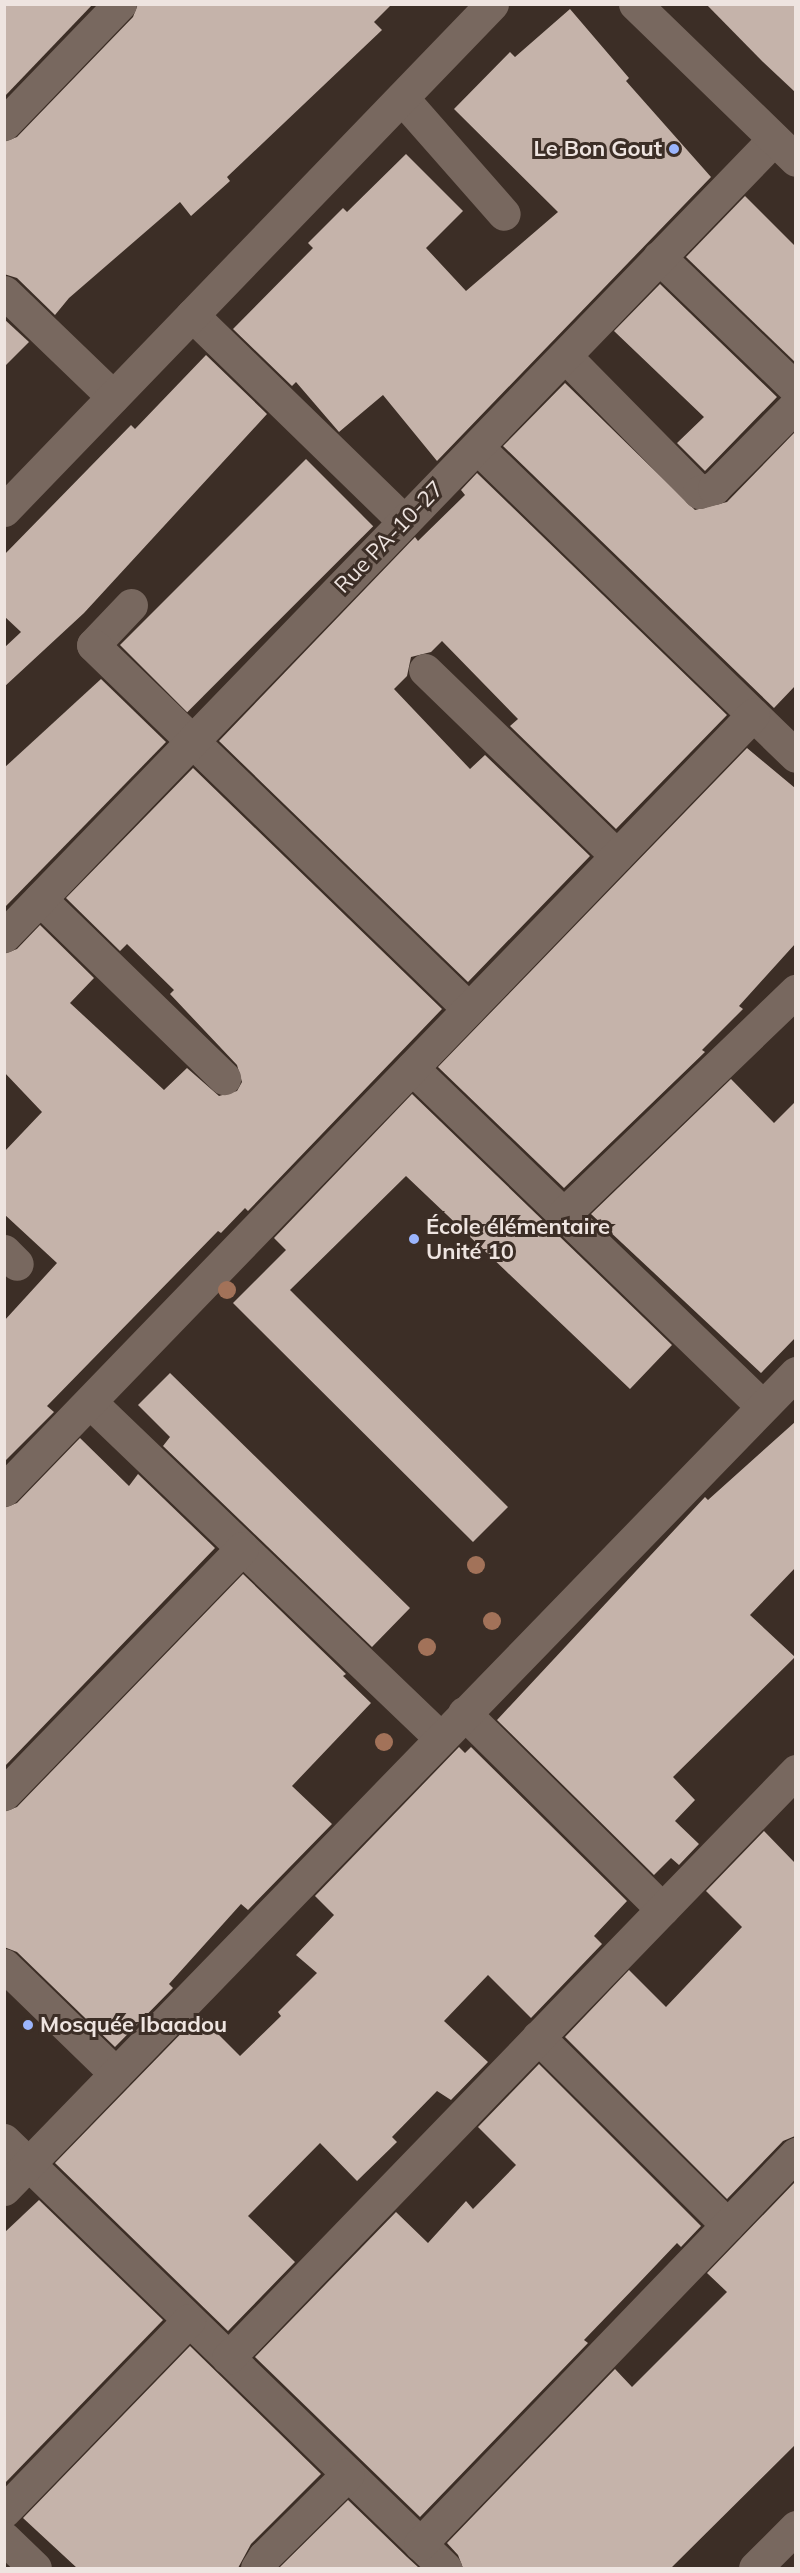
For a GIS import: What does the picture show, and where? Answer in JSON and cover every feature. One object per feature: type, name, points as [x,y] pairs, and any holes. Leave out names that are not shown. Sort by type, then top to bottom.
[{"type":"street","points":[[4,124],[120,4]]},
{"type":"street","points":[[4,510],[492,4]]},
{"type":"street","points":[[635,4],[785,150]]},
{"type":"street","points":[[402,98],[504,214]]},
{"type":"street","name":"Rue PA-10-27","points":[[4,936],[659,257],[785,150]]},
{"type":"street","points":[[659,257],[795,389]]},
{"type":"street","points":[[4,292],[113,397]]},
{"type":"street","points":[[192,315],[404,521]]},
{"type":"street","points":[[565,356],[699,492],[714,488],[795,405]]},
{"type":"street","points":[[477,447],[795,756]]},
{"type":"street","points":[[131,605],[93,645],[469,1009]]},
{"type":"street","points":[[425,670],[617,856]]},
{"type":"street","points":[[4,1490],[753,715]]},
{"type":"street","points":[[40,899],[224,1078]]},
{"type":"street","points":[[564,1214],[795,991]]},
{"type":"street","points":[[412,1068],[762,1405]]},
{"type":"street","points":[[4,2189],[795,1373]]},
{"type":"street","points":[[90,1402],[440,1738]]},
{"type":"street","points":[[4,1794],[242,1548]]},
{"type":"street","points":[[464,1713],[662,1909]]},
{"type":"street","points":[[228,2358],[795,1771]]},
{"type":"street","points":[[4,1965],[116,2074]]},
{"type":"street","points":[[538,2037],[727,2225]]},
{"type":"street","points":[[4,2140],[445,2568]]},
{"type":"street","points":[[420,2544],[795,2154]]},
{"type":"street","points":[[4,2511],[189,2320]]},
{"type":"street","points":[[257,2568],[264,2557],[348,2474]]},
{"type":"street","points":[[755,2568],[795,2527]]},
{"type":"street","points":[[4,2538],[35,2568]]},
{"type":"building","points":[[4,4],[93,4],[4,97]]},
{"type":"building","points":[[138,4],[392,4],[374,22],[382,30],[227,177],[230,181],[191,216],[180,202],[69,298],[55,315],[17,278],[4,274],[4,142],[17,137],[133,17]]},
{"type":"building","points":[[706,4],[795,4],[795,92],[762,61]]},
{"type":"building","points":[[570,9],[629,78],[626,81],[711,177],[437,461],[383,395],[339,432],[296,382],[292,386],[233,329],[313,248],[308,243],[343,208],[347,212],[406,154],[463,211],[426,248],[466,291],[558,212],[454,109],[510,52],[515,57]]},
{"type":"building","points":[[745,196],[795,246],[795,362],[686,257]]},
{"type":"building","points":[[660,284],[777,397],[705,471],[677,443],[704,417],[614,331]]},
{"type":"building","points":[[4,319],[29,342],[4,367]]},
{"type":"building","points":[[206,355],[267,414],[84,613],[4,687],[4,648],[21,632],[4,616],[4,555],[131,425],[135,429]]},
{"type":"building","points":[[565,383],[695,510],[727,502],[795,432],[795,686],[774,708],[503,446]]},
{"type":"building","points":[[306,459],[373,526],[187,712],[120,645]]},
{"type":"building","points":[[477,473],[727,715],[616,829],[510,726],[518,719],[442,641],[431,652],[411,657],[407,676],[394,689],[470,769],[485,755],[590,856],[468,982],[219,741],[415,537],[418,541],[465,495],[461,490]]},
{"type":"building","points":[[101,679],[166,742],[4,908],[4,768]]},
{"type":"building","points":[[747,748],[795,788],[795,944],[739,1006],[743,1009],[702,1050],[705,1052],[564,1188],[438,1067]]},
{"type":"building","points":[[193,768],[442,1009],[248,1211],[245,1208],[221,1233],[218,1231],[47,1406],[54,1412],[4,1462],[4,1321],[57,1263],[4,1214],[4,1152],[42,1112],[4,1072],[4,954],[17,949],[40,925],[94,978],[70,1003],[164,1090],[187,1068],[219,1096],[237,1091],[242,1082],[237,1065],[170,994],[174,990],[127,944],[120,951],[66,898]]},
{"type":"building","points":[[731,1079],[774,1123],[795,1102],[795,1338],[761,1373],[591,1214]]},
{"type":"building","points":[[412,1094],[672,1345],[630,1389],[406,1176],[290,1290],[508,1507],[473,1542],[233,1303],[286,1250],[274,1238]]},
{"type":"building","points":[[170,1373],[410,1608],[372,1647],[163,1446],[170,1437],[138,1405]]},
{"type":"building","points":[[795,1422],[795,1568],[750,1615],[795,1657],[673,1777],[695,1800],[675,1821],[699,1844],[679,1865],[671,1858],[654,1875],[497,1720],[705,1497],[708,1500]]},
{"type":"building","points":[[80,1438],[129,1486],[138,1474],[215,1548],[4,1767],[4,1508],[17,1503]]},
{"type":"building","points":[[243,1574],[346,1674],[343,1676],[371,1703],[292,1786],[332,1824],[248,1910],[241,1904],[169,1984],[173,1988],[115,2047],[17,1952],[4,1947],[4,1812],[17,1807]]},
{"type":"building","points":[[459,1747],[465,1753],[471,1747],[627,1901],[594,1936],[602,1944],[531,2018],[488,1975],[444,2021],[488,2062],[451,2100],[437,2091],[392,2137],[397,2142],[357,2181],[320,2143],[248,2216],[295,2262],[228,2331],[55,2163],[199,2015],[240,2056],[281,2016],[278,2012],[317,1973],[296,1955],[334,1915],[315,1896]]},
{"type":"building","points":[[764,1831],[795,1863],[795,2136],[783,2141],[727,2199],[565,2037],[629,1970],[666,2007],[742,1927],[706,1891]]},
{"type":"building","points":[[539,2064],[701,2226],[681,2247],[677,2243],[584,2340],[588,2343],[420,2517],[255,2357],[396,2212],[428,2243],[466,2201],[473,2209],[516,2165],[478,2127]]},
{"type":"building","points":[[795,2182],[795,2445],[671,2568],[463,2568],[458,2555],[447,2543],[615,2369],[632,2387],[727,2292],[707,2273]]},
{"type":"building","points":[[39,2200],[163,2320],[4,2484],[4,2233]]},
{"type":"building","points":[[190,2346],[321,2474],[251,2544],[238,2568],[77,2568],[23,2518]]},
{"type":"building","points":[[348,2500],[407,2557],[419,2568],[279,2568]]},
{"type":"place","name":"Le Bon Gout","points":[[674,149]]},
{"type":"place","name":"École élémentaire Unité 10","points":[[414,1239]]},
{"type":"place","name":"Mosquée Ibaadou","points":[[28,2025]]}]
